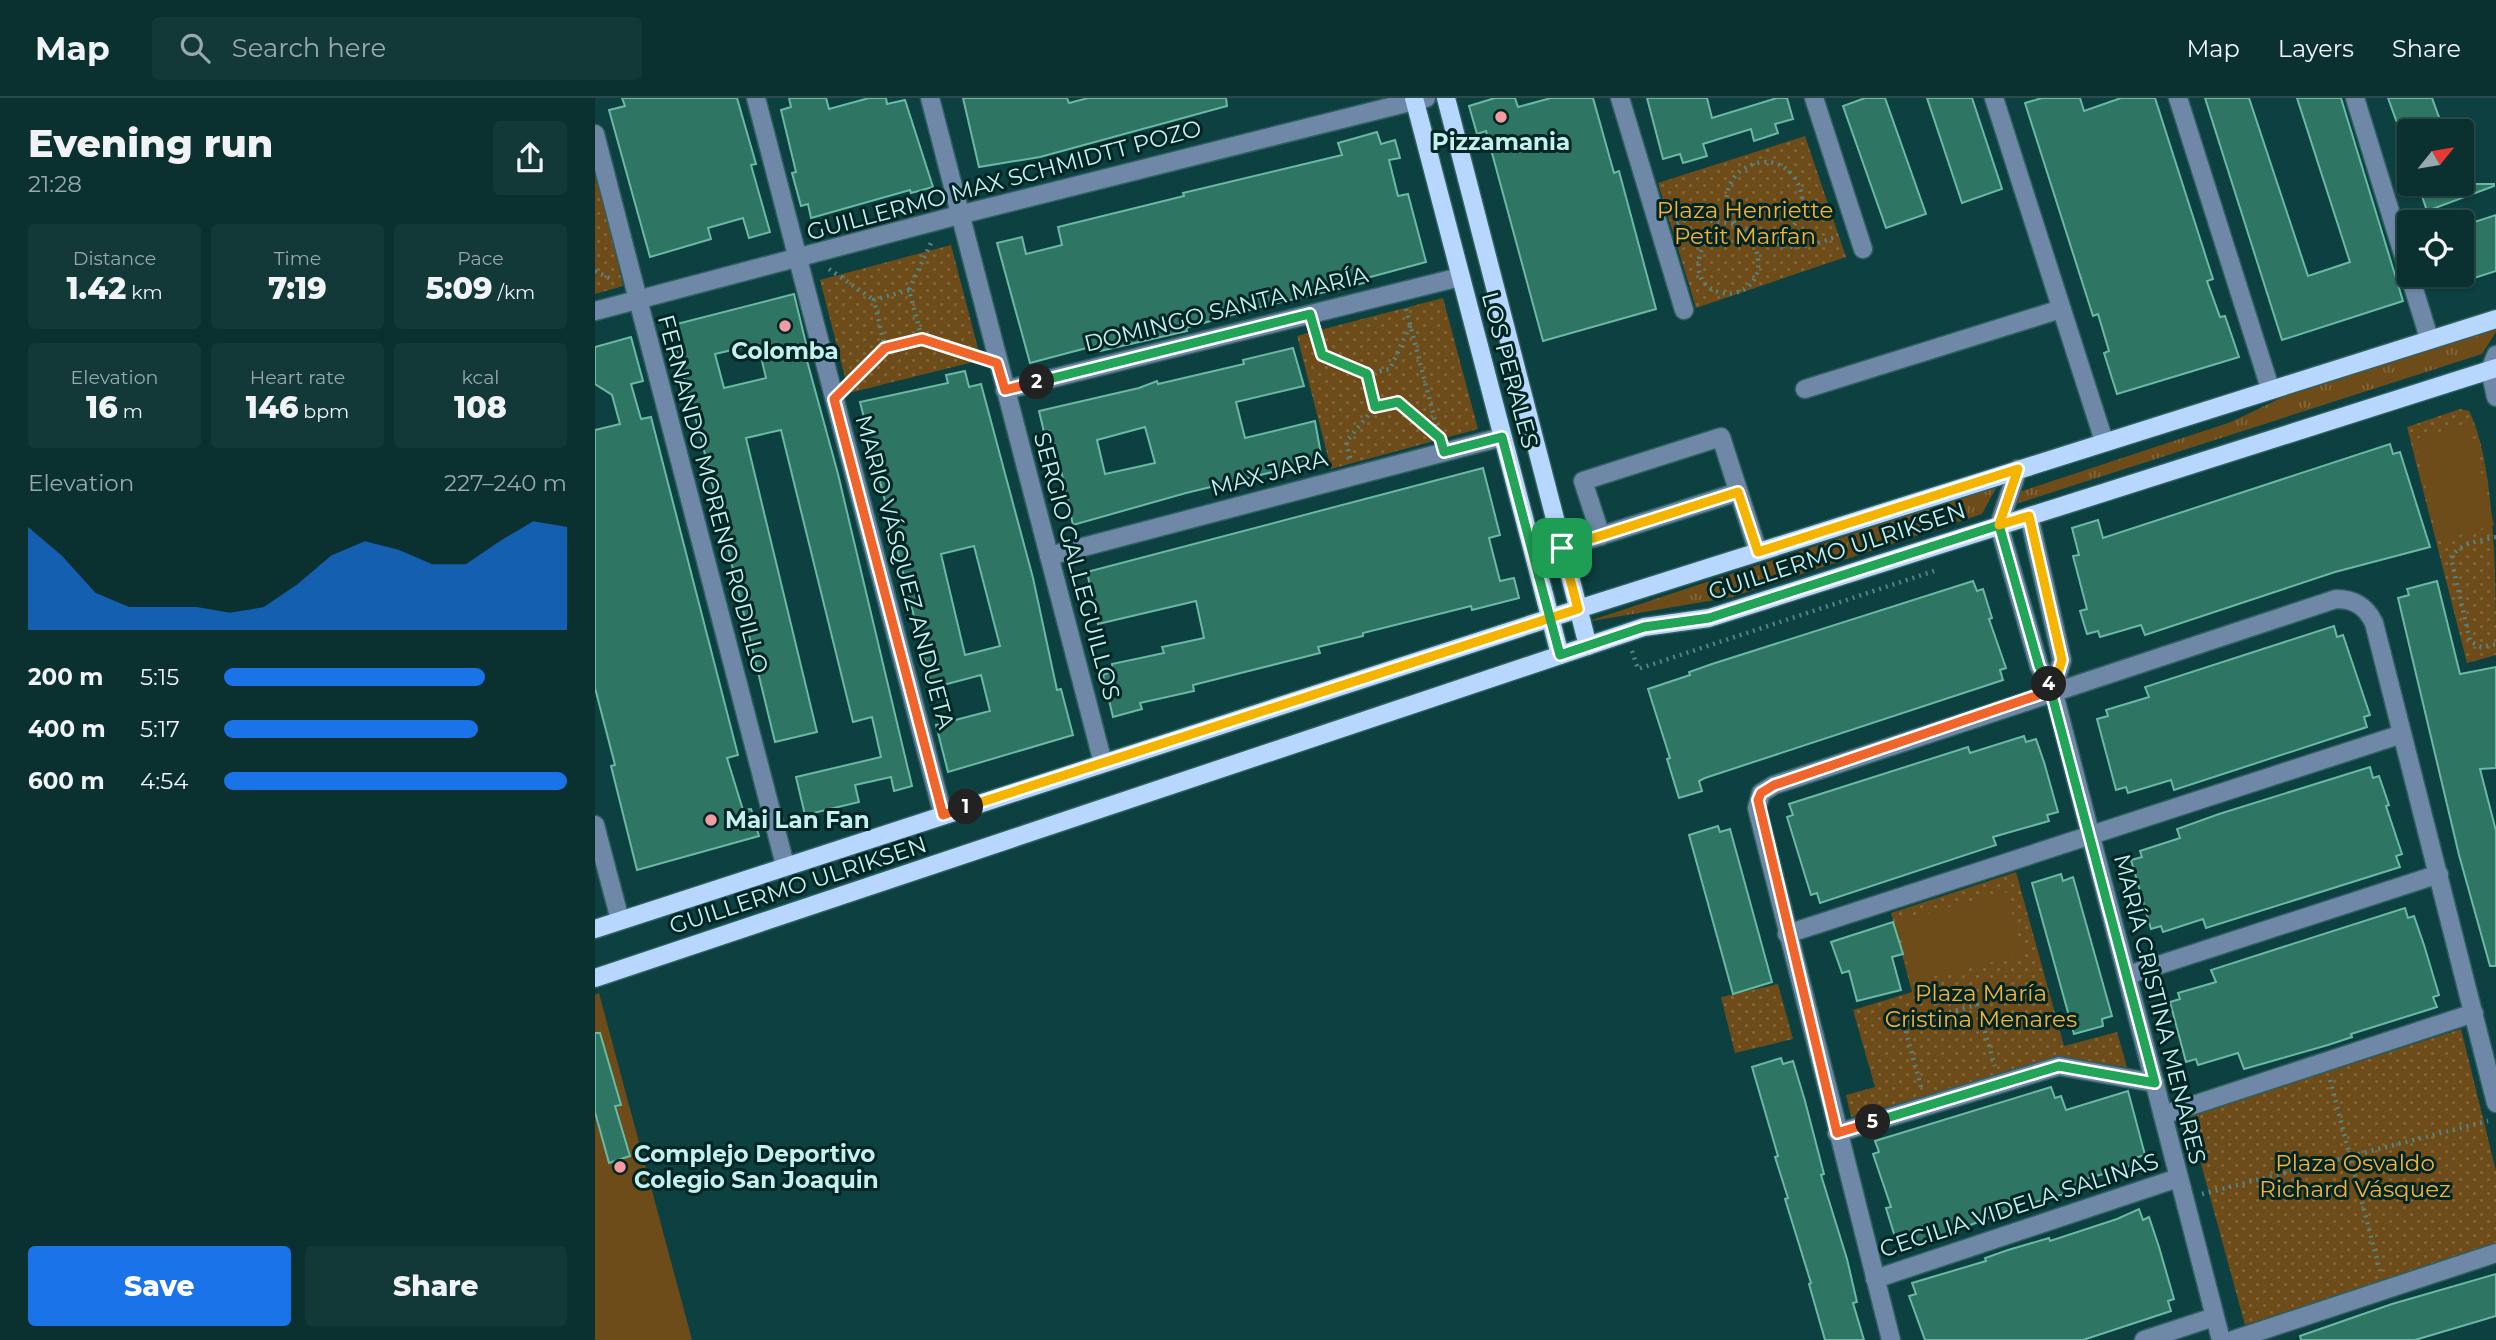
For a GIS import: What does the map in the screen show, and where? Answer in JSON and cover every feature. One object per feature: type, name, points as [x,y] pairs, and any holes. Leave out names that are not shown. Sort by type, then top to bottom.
[{"type":"main road","name":"LOS PERALES","points":[[1446,98],[1588,646]]},
{"type":"main road","name":"LOS PERALES","points":[[1418,99],[1460,277],[1560,655]]},
{"type":"main road","name":"GUILLERMO ULRIKSEN","points":[[595,929],[1578,609],[2270,388],[2496,319]]},
{"type":"main road","name":"GUILLERMO ULRIKSEN","points":[[595,978],[1644,627],[1709,618],[2494,364]]},
{"type":"street","name":"MARIO VÁSQUEZ ANDUETA","points":[[756,98],[804,258],[834,399],[943,815]]},
{"type":"street","name":"SERGIO GALLEGUILLOS","points":[[930,98],[951,217],[1005,390],[1103,762]]},
{"type":"street","points":[[1620,98],[1683,310]]},
{"type":"street","points":[[1814,98],[1863,249]]},
{"type":"street","points":[[1994,98],[2104,441]]},
{"type":"street","points":[[2178,98],[2270,388]]},
{"type":"street","points":[[2355,98],[2429,338]]},
{"type":"street","name":"GUILLERMO MAX SCHMIDTT POZO","points":[[595,311],[804,258],[951,217],[1418,99]]},
{"type":"street","name":"FERNANDO MORENO RODILLO","points":[[595,134],[785,865]]},
{"type":"street","name":"DOMINGO SANTA MARÍA","points":[[1005,390],[1460,277]]},
{"type":"street","points":[[1805,389],[2061,309]]},
{"type":"street","points":[[2494,364],[2496,397]]},
{"type":"street","name":"MAX JARA","points":[[1049,556],[1355,476],[1442,445],[1502,437]]},
{"type":"street","points":[[1601,536],[1583,481],[1721,437],[1758,552]]},
{"type":"street","points":[[1999,525],[2018,469]]},
{"type":"street","points":[[1562,548],[1738,492]]},
{"type":"street","name":"MARÍA CRISTINA MENARES","points":[[2029,516],[2062,660],[2053,690]]},
{"type":"street","name":"MARÍA CRISTINA MENARES","points":[[1999,525],[2039,666],[2053,690],[2221,1340]]},
{"type":"street","points":[[1891,1340],[1757,808],[1761,793],[1774,785],[2053,690],[2323,603],[2344,599],[2359,604],[2374,623],[2496,1103]]},
{"type":"street","points":[[1787,934],[2402,734]]},
{"type":"street","points":[[595,825],[620,920]]},
{"type":"street","points":[[2128,975],[2439,874]]},
{"type":"street","points":[[2163,1115],[2474,1013]]},
{"type":"street","points":[[1837,1133],[2059,1066],[2155,1083]]},
{"type":"street","name":"CECILIA VIDELA SALINAS","points":[[1875,1279],[2178,1178]]},
{"type":"street","points":[[2233,1340],[2496,1253]]},
{"type":"street","points":[[2144,1340],[2214,1317]]},
{"type":"path","points":[[1736,225],[1729,214],[1727,190],[1732,178],[1753,164],[1776,163],[1788,169],[1797,179],[1803,202],[1795,224],[1784,236],[1771,240]]},
{"type":"path","points":[[874,300],[909,290],[951,217]]},
{"type":"path","points":[[1660,230],[1689,218],[1736,225],[1785,246],[1811,246],[1857,230]]},
{"type":"path","points":[[1749,232],[1758,250],[1756,276],[1744,292],[1734,295],[1712,289],[1700,275],[1700,254],[1704,244],[1719,233],[1749,232]]},
{"type":"path","points":[[804,258],[874,300],[885,348]]},
{"type":"path","points":[[909,290],[922,339]]},
{"type":"path","points":[[1401,291],[1442,445]]},
{"type":"path","points":[[1310,314],[1322,355],[1367,374],[1390,369],[1410,326]]},
{"type":"path","points":[[834,399],[885,348],[922,339],[997,363]]},
{"type":"path","points":[[1367,374],[1375,407]]},
{"type":"path","points":[[1355,476],[1346,442],[1375,407],[1398,402],[1442,445]]},
{"type":"path","points":[[2496,537],[2455,550],[2451,558],[2470,641],[2481,647],[2496,644]]},
{"type":"path","points":[[1926,1106],[1904,1024],[1977,1005],[2000,1084]]},
{"type":"path","points":[[2325,1062],[2385,1289]]},
{"type":"path","points":[[2185,1199],[2496,1119]]},
{"type":"green space","name":"Plaza Henriette Petit Marfan","points":[[1805,136],[1846,257],[1696,308],[1658,183]]},
{"type":"green space","points":[[595,162],[623,286],[595,294]]},
{"type":"green space","points":[[951,245],[981,360],[849,393],[820,280]]},
{"type":"green space","points":[[1443,298],[1478,429],[1331,469],[1297,336]]},
{"type":"green space","points":[[2496,325],[2496,332],[2482,354],[2016,504],[2019,492],[2231,422],[2285,396]]},
{"type":"green space","points":[[2460,409],[2469,411],[2485,462],[2493,528],[2496,597],[2496,655],[2467,663],[2407,427]]},
{"type":"green space","points":[[2469,424],[2494,525],[2438,541],[2415,439]]},
{"type":"green space","points":[[1997,486],[1982,514],[1732,597],[1586,622]]},
{"type":"green space","name":"Plaza María Cristina Menares","points":[[2016,872],[2064,1046],[2117,1032],[2127,1067],[2056,1059],[1851,1117],[1846,1095],[1875,1087],[1853,1010],[1912,992],[1891,913]]},
{"type":"green space","points":[[2006,892],[2023,954],[1912,982],[1897,921]]},
{"type":"green space","points":[[1778,984],[1793,1039],[1735,1053],[1721,997]]},
{"type":"green space","name":"Complejo Deportivo Colegio San Joaquin","points":[[599,993],[692,1340],[595,1340],[595,995]]},
{"type":"green space","name":"Plaza Osvaldo Richard Vásquez","points":[[2461,1029],[2496,1171],[2496,1244],[2245,1325],[2188,1116]]},
{"type":"building","points":[[622,98],[737,98],[756,164],[751,165],[770,232],[749,238],[743,218],[708,228],[711,239],[650,257],[609,110],[625,106]]},
{"type":"building","points":[[789,98],[826,98],[829,109],[869,98],[886,98],[887,104],[905,100],[933,187],[911,193],[910,190],[811,218],[808,204],[801,206],[792,173],[796,172],[781,110],[791,107]]},
{"type":"building","points":[[963,98],[1067,98],[1069,103],[1088,98],[1226,98],[1227,106],[1040,157],[979,167]]},
{"type":"building","points":[[1495,98],[1515,98],[1518,107],[1551,98],[1593,98],[1614,173],[1619,171],[1656,309],[1543,341],[1486,131],[1477,134],[1469,106]]},
{"type":"building","points":[[1647,98],[1707,98],[1712,118],[1777,98],[1787,98],[1793,119],[1775,124],[1778,133],[1754,141],[1751,129],[1703,144],[1707,156],[1683,163],[1680,154],[1663,159]]},
{"type":"building","points":[[1865,98],[1885,98],[1926,214],[1886,228],[1843,106]]},
{"type":"building","points":[[1927,98],[1972,98],[2002,189],[1962,203]]},
{"type":"building","points":[[2042,98],[2080,98],[2084,111],[2121,98],[2155,98],[2213,279],[2207,281],[2220,317],[2225,316],[2239,357],[2117,394],[2104,353],[2109,351],[2098,314],[2093,316],[2025,103]]},
{"type":"building","points":[[2205,98],[2249,98],[2308,276],[2350,262],[2297,98],[2341,98],[2403,301],[2282,340]]},
{"type":"building","points":[[2388,98],[2432,98],[2440,119],[2397,119],[2397,123]]},
{"type":"building","points":[[1377,132],[1381,144],[1395,140],[1400,158],[1389,160],[1398,196],[1408,194],[1426,262],[1363,279],[1364,283],[1260,307],[1186,328],[1187,331],[1100,351],[1098,345],[1030,363],[997,243],[1022,237],[1026,254],[1062,245],[1058,227],[1184,196],[1183,193],[1342,155],[1338,143]]},
{"type":"building","points":[[2475,184],[2494,186],[2475,193]]},
{"type":"building","points":[[2422,196],[2467,196],[2430,210],[2427,210]]},
{"type":"building","points":[[2496,215],[2496,271],[2474,278],[2474,222]]},
{"type":"building","points":[[794,294],[809,356],[806,357],[838,474],[912,786],[894,791],[891,777],[855,785],[859,802],[805,815],[796,777],[881,757],[872,717],[853,722],[781,430],[746,438],[817,732],[775,742],[701,438],[669,326]],"holes":[[[758,344],[766,378],[724,388],[715,354]]]},
{"type":"building","points":[[631,337],[643,381],[631,384],[641,419],[651,417],[738,755],[727,758],[743,810],[751,809],[759,836],[637,870],[611,766],[615,765],[595,688],[595,430],[620,424],[612,395],[595,384],[595,347]]},
{"type":"building","points":[[1293,348],[1304,386],[1236,402],[1245,438],[1315,421],[1322,460],[1186,493],[1073,525],[1059,461],[1049,431],[1044,432],[1039,411],[1139,388],[1157,381],[1158,384],[1244,364],[1243,360]],"holes":[[[1145,427],[1155,463],[1105,474],[1097,440]]]},
{"type":"building","points":[[965,371],[969,387],[981,384],[1033,578],[1057,690],[1061,689],[1073,735],[948,772],[936,725],[990,711],[981,675],[932,688],[860,402],[948,383],[946,375]],"holes":[[[974,546],[1000,646],[965,655],[941,554]]]},
{"type":"building","points":[[2390,444],[2393,454],[2400,452],[2430,547],[2335,572],[2145,635],[2141,625],[2100,637],[2098,631],[2087,634],[2080,611],[2087,609],[2073,556],[2079,555],[2072,528],[2098,520],[2103,538]]},
{"type":"building","points":[[1483,468],[1500,535],[1489,538],[1500,581],[1514,578],[1519,598],[1472,610],[1471,606],[1363,633],[1363,636],[1318,647],[1320,653],[1193,685],[1194,691],[1140,703],[1142,709],[1113,717],[1103,675],[1113,671],[1112,664],[1164,653],[1162,647],[1204,638],[1196,601],[1098,624],[1087,572]]},
{"type":"building","points":[[1973,581],[1977,591],[1983,589],[1992,618],[1989,619],[2006,668],[2000,670],[2003,680],[1705,778],[1699,781],[1702,791],[1679,798],[1667,759],[1670,758],[1648,689],[1690,675],[1689,672],[1712,664]]},
{"type":"building","points":[[2437,581],[2460,674],[2496,667],[2496,768],[2480,769],[2496,831],[2496,966],[2490,966],[2459,855],[2398,598],[2409,595],[2407,589]]},
{"type":"building","points":[[2334,626],[2337,637],[2343,635],[2370,715],[2364,717],[2367,727],[2174,790],[2171,780],[2128,793],[2126,787],[2116,790],[2097,719],[2108,716],[2106,710],[2149,697],[2145,687]]},
{"type":"building","points":[[2024,736],[2026,742],[2036,739],[2044,762],[2058,812],[2047,815],[2049,821],[1993,837],[1996,845],[1820,903],[1817,893],[1811,895],[1787,817],[1793,815],[1789,804],[1968,747],[1970,753]]},
{"type":"building","points":[[2370,767],[2373,778],[2379,776],[2389,805],[2386,806],[2402,854],[2396,856],[2400,867],[2206,928],[2203,919],[2163,932],[2161,926],[2151,929],[2131,860],[2142,857],[2140,851],[2180,838],[2177,829]]},
{"type":"building","points":[[1718,826],[1720,832],[1730,829],[1772,982],[1733,994],[1689,835]]},
{"type":"building","points":[[2061,874],[2063,881],[2073,877],[2112,1016],[2102,1019],[2103,1026],[2074,1034],[2032,883]]},
{"type":"building","points":[[2405,908],[2408,918],[2414,916],[2424,945],[2439,995],[2433,997],[2437,1007],[2351,1034],[2352,1037],[2328,1045],[2244,1069],[2238,1053],[2198,1065],[2196,1059],[2186,1062],[2170,1002],[2180,999],[2178,993],[2216,982],[2211,970]]},
{"type":"building","points":[[1893,922],[1903,954],[1892,957],[1901,990],[1857,1001],[1849,971],[1842,973],[1831,942]]},
{"type":"building","points":[[595,1033],[600,1033],[621,1105],[615,1106],[630,1156],[609,1163],[595,1112]]},
{"type":"building","points":[[1781,1058],[1783,1064],[1793,1061],[1805,1101],[1824,1174],[1821,1175],[1847,1259],[1857,1302],[1853,1303],[1864,1340],[1825,1340],[1785,1199],[1788,1198],[1775,1157],[1778,1156],[1752,1067]]},
{"type":"building","points":[[2051,1087],[2055,1098],[2061,1096],[2066,1110],[2128,1091],[2145,1155],[2135,1158],[2137,1164],[2083,1180],[2086,1188],[2020,1206],[1939,1237],[1905,1246],[1901,1235],[1895,1237],[1886,1208],[1891,1207],[1873,1154],[1879,1152],[1875,1141]]},
{"type":"building","points":[[2139,1209],[2143,1220],[2149,1217],[2159,1247],[2174,1299],[2168,1301],[2171,1311],[2083,1340],[1925,1340],[1909,1296],[1916,1294],[1912,1283],[1986,1261],[1985,1258],[2008,1250],[2049,1238],[2050,1241]]},
{"type":"building","points":[[2496,1274],[2496,1316],[2415,1340],[2301,1340],[2300,1336],[2392,1304]]},
{"type":"place","name":"Pizzamania","points":[[1501,117]]},
{"type":"place","name":"Colomba","points":[[785,326]]},
{"type":"place","name":"Mai Lan Fan","points":[[711,820]]},
{"type":"place","name":"Complejo Deportivo Colegio San Joaquin","points":[[620,1167]]},
{"type":"route","points":[[1562,548],[1578,609],[1549,619],[1103,762],[943,815],[834,399],[885,348],[922,339],[997,363],[1005,390],[1310,314],[1322,355],[1367,374],[1375,407],[1398,402],[1440,438],[1444,452],[1502,437],[1549,619],[1560,655],[1644,627],[1709,618],[1999,525],[2039,666],[2053,690],[2155,1083],[2059,1066],[1837,1133],[1757,808],[1761,793],[1774,785],[2053,690],[2062,660],[2029,516],[1999,525],[2018,469],[1758,552],[1738,492],[1562,548]]}]
